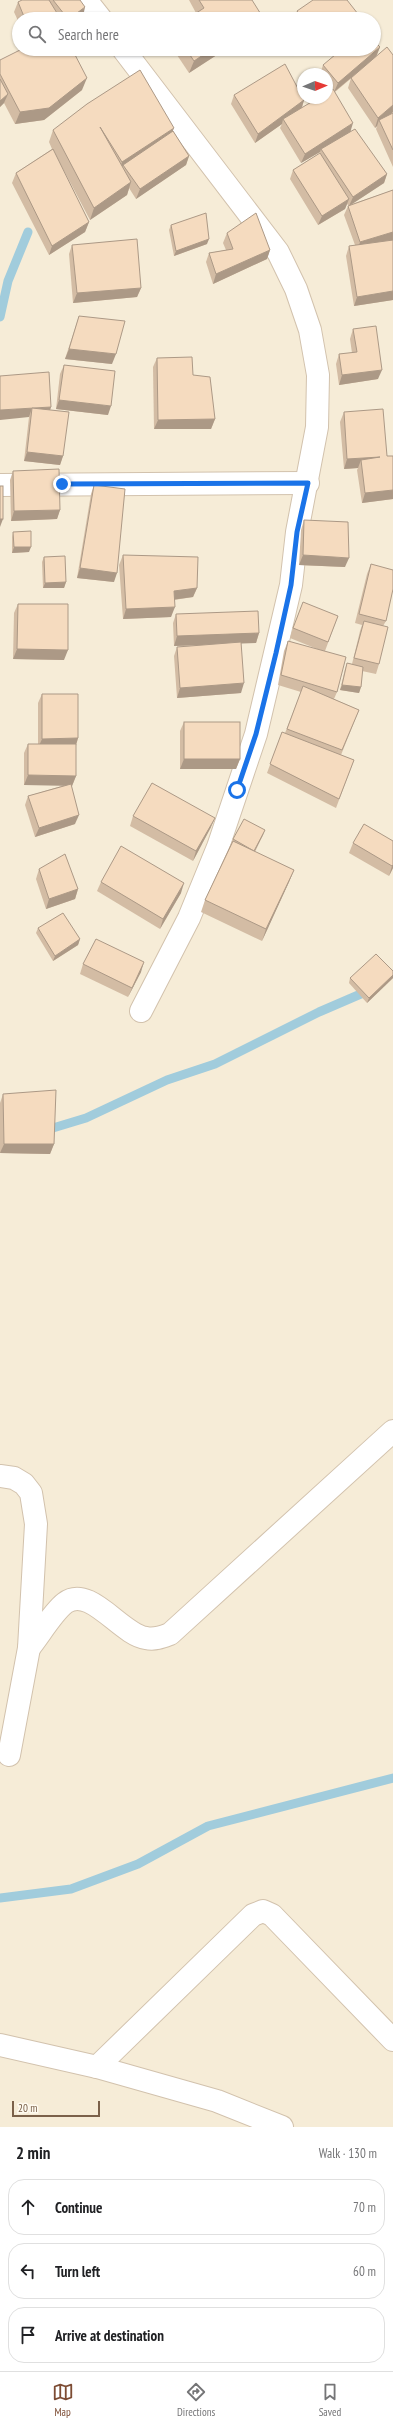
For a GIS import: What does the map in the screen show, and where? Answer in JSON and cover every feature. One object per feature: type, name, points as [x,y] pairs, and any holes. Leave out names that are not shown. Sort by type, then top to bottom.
[{"type":"street","points":[[86,0],[95,12]]},
{"type":"street","points":[[129,56],[278,252],[296,289],[310,330],[318,375],[317,427],[308,483],[297,532],[289,593],[256,734],[218,847],[189,918],[141,1011]]},
{"type":"street","points":[[0,485],[308,483]]},
{"type":"street","points":[[29,1648],[64,1603],[72,1598],[83,1598],[132,1632],[145,1638],[158,1639],[170,1634],[393,1432]]},
{"type":"street","points":[[0,1476],[14,1478],[24,1484],[31,1493],[36,1524],[29,1648],[9,1755]]},
{"type":"street","points":[[97,2067],[253,1915],[263,1911],[272,1915],[393,2040]]},
{"type":"street","points":[[0,2046],[97,2067],[217,2101],[282,2127]]},
{"type":"shaded area","points":[[0,0],[393,0],[393,2127],[0,2127]]},
{"type":"building","points":[[22,0],[49,0],[56,12],[22,12],[18,2]]},
{"type":"building","points":[[53,0],[80,0],[85,7],[78,12],[62,12]]},
{"type":"building","points":[[199,0],[252,0],[260,12],[198,12],[204,8]]},
{"type":"building","points":[[313,0],[347,0],[356,12],[298,12],[297,11]]},
{"type":"building","points":[[387,47],[393,55],[393,105],[378,118],[351,78],[377,56],[381,56],[381,52]]},
{"type":"building","points":[[12,54],[12,56],[76,56],[87,78],[49,108],[20,112],[0,74],[0,60]]},
{"type":"building","points":[[191,56],[202,56],[194,61]]},
{"type":"building","points":[[334,56],[370,56],[338,83],[333,77],[333,68],[326,68],[323,65]]},
{"type":"building","points":[[285,64],[297,87],[297,104],[299,104],[258,134],[234,95]]},
{"type":"building","points":[[140,70],[174,128],[122,162],[100,127],[131,182],[94,208],[53,130],[87,104]]},
{"type":"building","points":[[0,79],[8,94],[0,101]]},
{"type":"building","points":[[333,89],[353,123],[305,154],[283,119],[308,104],[333,104]]},
{"type":"building","points":[[393,113],[393,150],[379,120]]},
{"type":"building","points":[[355,129],[387,174],[353,197],[321,149]]},
{"type":"building","points":[[173,131],[189,156],[140,189],[123,165]]},
{"type":"building","points":[[53,149],[89,222],[52,246],[16,173]]},
{"type":"building","points":[[320,153],[349,199],[322,216],[293,170]]},
{"type":"building","points":[[393,190],[393,232],[360,242],[348,206]]},
{"type":"building","points":[[206,213],[209,239],[176,251],[171,225]]},
{"type":"building","points":[[256,213],[270,250],[216,274],[209,253],[233,249],[227,233]]},
{"type":"building","points":[[137,239],[141,288],[77,293],[72,245]]},
{"type":"building","points":[[393,240],[393,291],[357,297],[349,246]]},
{"type":"building","points":[[79,316],[125,321],[116,354],[69,349]]},
{"type":"building","points":[[376,326],[382,370],[342,375],[339,354],[357,352],[353,329]]},
{"type":"building","points":[[192,357],[193,375],[210,377],[215,419],[158,420],[157,358]]},
{"type":"building","points":[[64,365],[115,371],[111,406],[59,400]]},
{"type":"building","points":[[49,372],[51,407],[0,410],[0,376]]},
{"type":"building","points":[[32,408],[69,412],[63,456],[27,452]]},
{"type":"building","points":[[383,409],[387,456],[393,456],[393,490],[365,493],[361,460],[380,457],[347,459],[344,412]]},
{"type":"building","points":[[59,469],[60,510],[14,511],[13,471]]},
{"type":"building","points":[[94,485],[125,489],[117,573],[80,568]]},
{"type":"building","points":[[0,486],[3,486],[3,519],[0,519]]},
{"type":"building","points":[[304,520],[348,522],[349,558],[303,555]]},
{"type":"building","points":[[31,531],[31,547],[14,547],[13,532]]},
{"type":"building","points":[[123,555],[198,557],[197,588],[174,591],[175,607],[126,609]]},
{"type":"building","points":[[65,556],[66,582],[45,583],[44,557]]},
{"type":"building","points":[[371,564],[393,570],[393,589],[386,621],[359,614]]},
{"type":"building","points":[[303,602],[338,616],[328,642],[293,628]]},
{"type":"building","points":[[18,604],[68,604],[68,650],[17,649]]},
{"type":"building","points":[[258,611],[259,633],[177,636],[176,614]]},
{"type":"building","points":[[364,621],[388,627],[379,664],[354,658]]},
{"type":"building","points":[[288,641],[346,657],[337,692],[281,675]]},
{"type":"building","points":[[241,642],[244,683],[180,688],[177,647]]},
{"type":"building","points":[[347,663],[363,667],[361,687],[342,685]]},
{"type":"building","points":[[303,686],[359,710],[342,750],[287,729]]},
{"type":"building","points":[[42,694],[78,694],[78,738],[42,739]]},
{"type":"building","points":[[184,722],[240,722],[240,759],[184,759]]},
{"type":"building","points":[[282,732],[354,760],[339,799],[270,764]]},
{"type":"building","points":[[28,744],[76,744],[76,776],[28,775]]},
{"type":"building","points":[[152,783],[215,818],[196,851],[133,816]]},
{"type":"building","points":[[71,784],[79,815],[39,828],[28,796]]},
{"type":"building","points":[[244,819],[265,830],[254,851],[233,839]]},
{"type":"building","points":[[364,824],[393,841],[392,866],[353,843]]},
{"type":"building","points":[[233,841],[294,870],[266,929],[205,900]]},
{"type":"building","points":[[121,846],[184,883],[163,919],[101,882]]},
{"type":"building","points":[[65,854],[78,889],[49,899],[39,869]]},
{"type":"building","points":[[63,913],[80,939],[55,956],[38,928]]},
{"type":"building","points":[[96,939],[144,962],[132,988],[83,964]]},
{"type":"building","points":[[376,954],[393,971],[393,975],[369,998],[350,978]]},
{"type":"building","points":[[56,1090],[54,1144],[4,1144],[3,1094]]},
{"type":"waterway","points":[[0,317],[8,281],[28,232]]},
{"type":"waterway","points":[[43,1131],[86,1118],[167,1080],[215,1064],[319,1012],[370,990]]},
{"type":"waterway","points":[[0,1898],[71,1889],[138,1864],[208,1826],[393,1778]]},
{"type":"route","points":[[62,484],[308,483],[297,532],[291,585],[276,653],[256,734],[237,790]]}]
